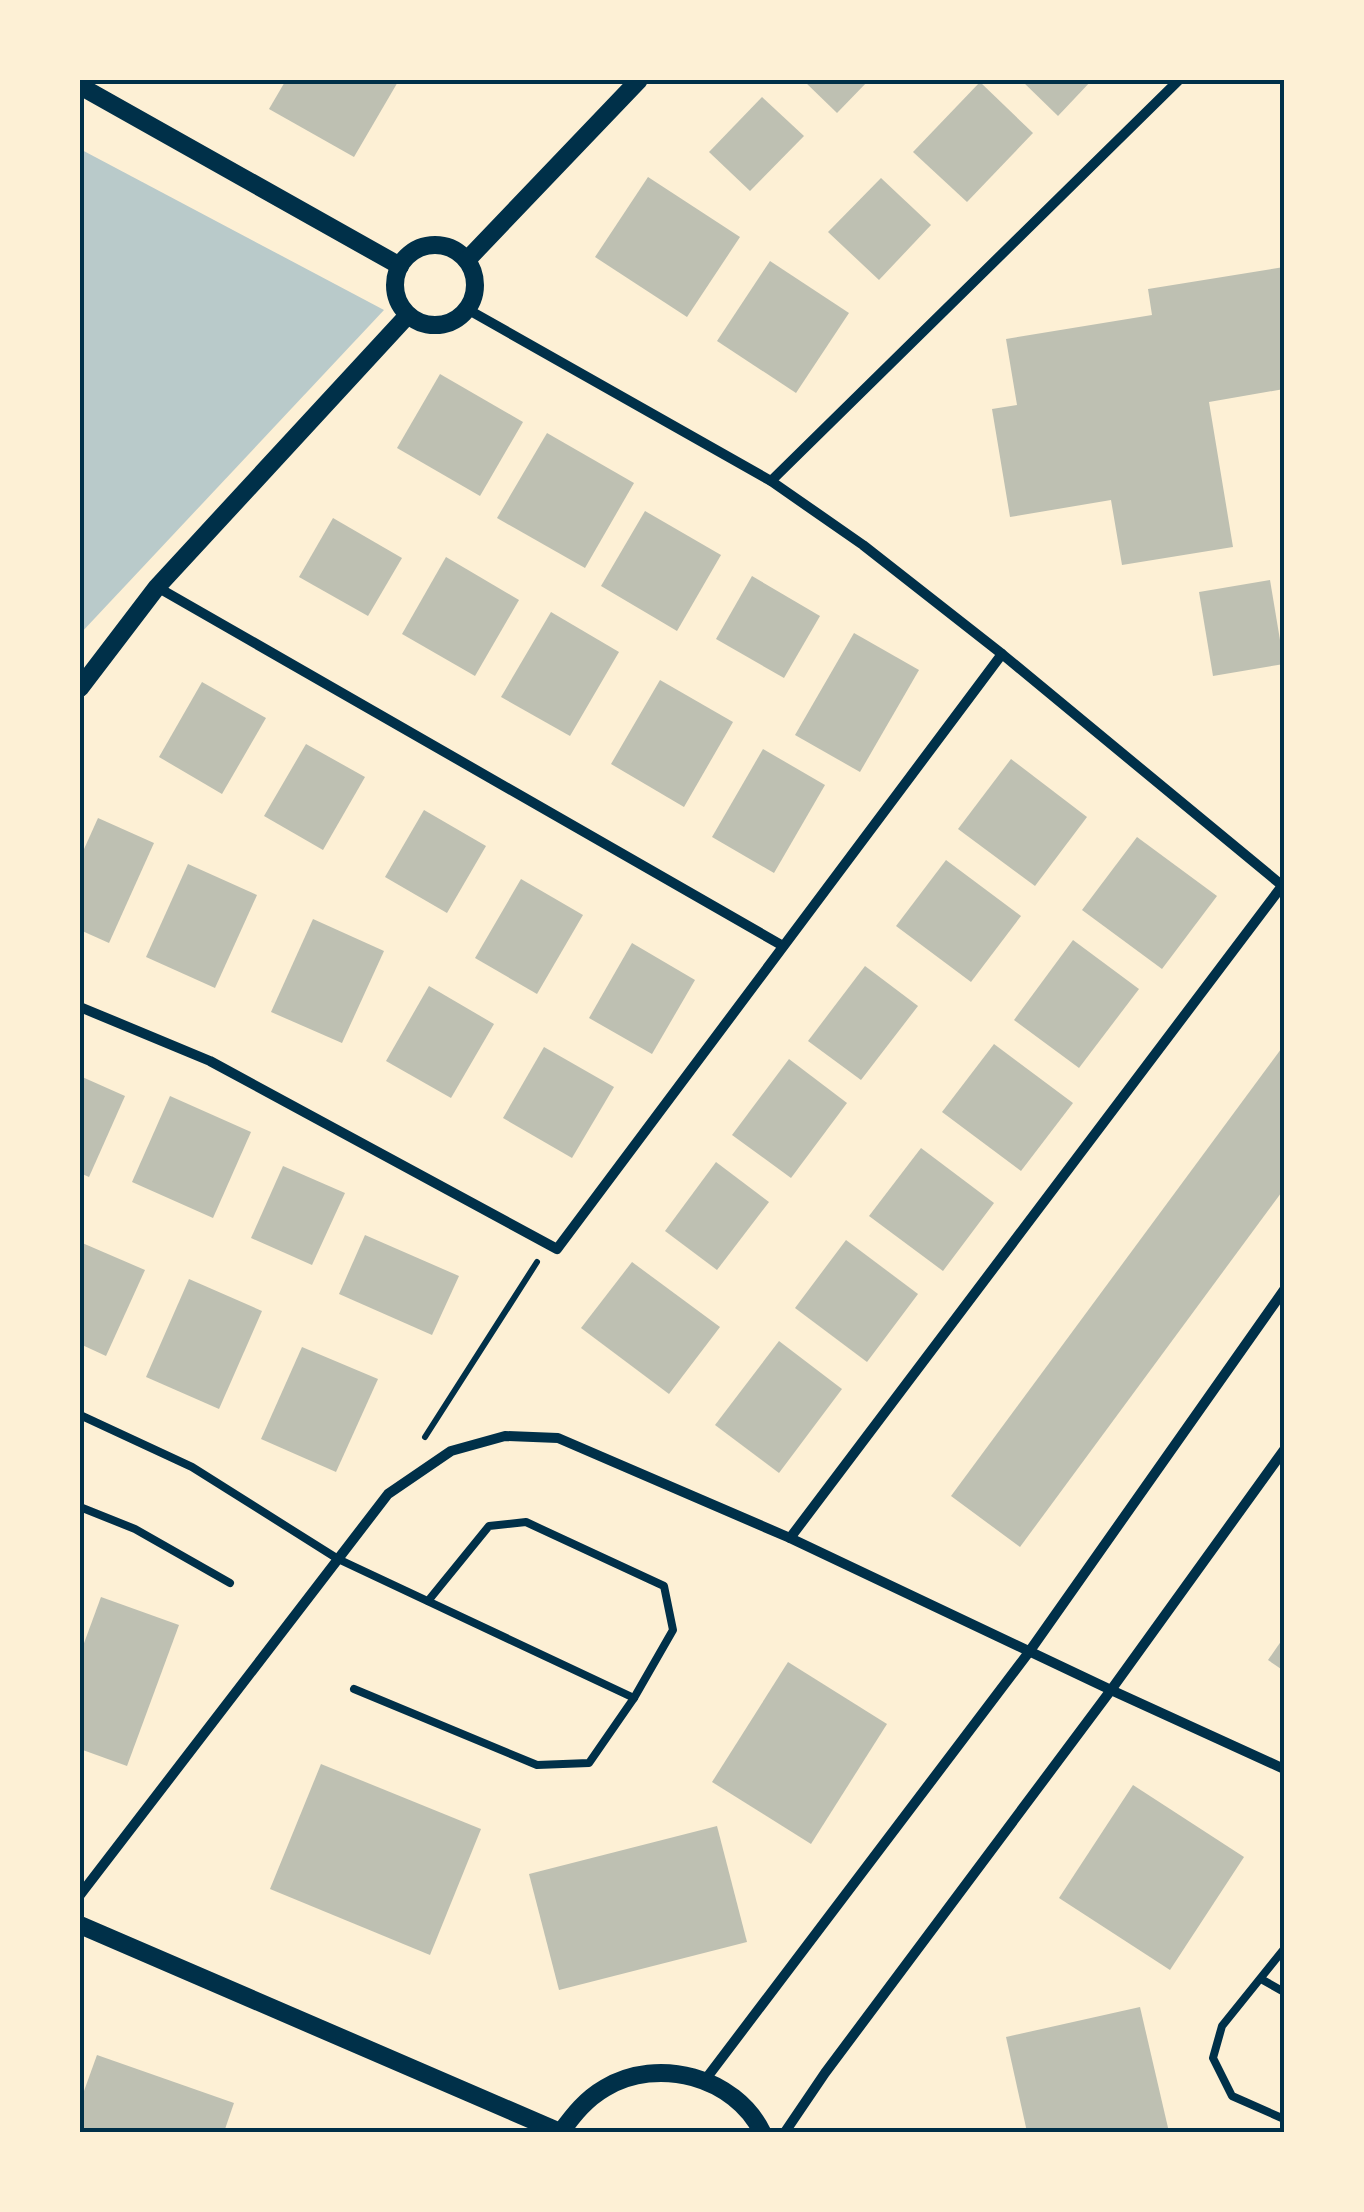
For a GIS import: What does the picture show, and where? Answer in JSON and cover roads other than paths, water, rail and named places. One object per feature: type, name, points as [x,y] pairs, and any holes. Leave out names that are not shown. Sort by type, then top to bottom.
[{"type":"street","points":[[467,260],[639,80]]},
{"type":"street","points":[[771,480],[1179,80]]},
{"type":"street","points":[[82,90],[400,266]]},
{"type":"street","points":[[439,245],[467,260],[475,290],[467,309],[450,322],[439,324],[408,314],[395,286],[400,266],[410,254],[424,246],[439,245]]},
{"type":"street","points":[[467,309],[771,480],[863,544],[1283,886],[790,1538]]},
{"type":"street","points":[[80,688],[157,587],[408,314]]},
{"type":"street","points":[[157,587],[784,946]]},
{"type":"street","points":[[80,1007],[210,1061],[553,1246],[1002,654]]},
{"type":"street","points":[[705,2080],[1029,1652],[1284,1290]]},
{"type":"street","points":[[80,1896],[388,1494],[451,1451],[505,1436],[558,1438],[790,1538],[1284,1769]]},
{"type":"street","points":[[785,2132],[1284,1450]]},
{"type":"street","points":[[80,1925],[560,2132],[580,2106],[608,2086],[639,2074],[672,2072],[705,2080],[734,2097],[762,2132]]},
{"type":"lane","points":[[80,1414],[192,1467],[338,1559],[634,1698]]},
{"type":"lane","points":[[80,1507],[135,1529],[230,1583]]},
{"type":"lane","points":[[354,1689],[537,1765],[589,1763],[674,1630],[664,1586],[526,1522],[489,1526],[428,1601]]},
{"type":"lane","points":[[1284,1949],[1222,2026],[1212,2058],[1232,2096],[1284,2120]]},
{"type":"lane","points":[[1261,1979],[1284,1992]]}]
